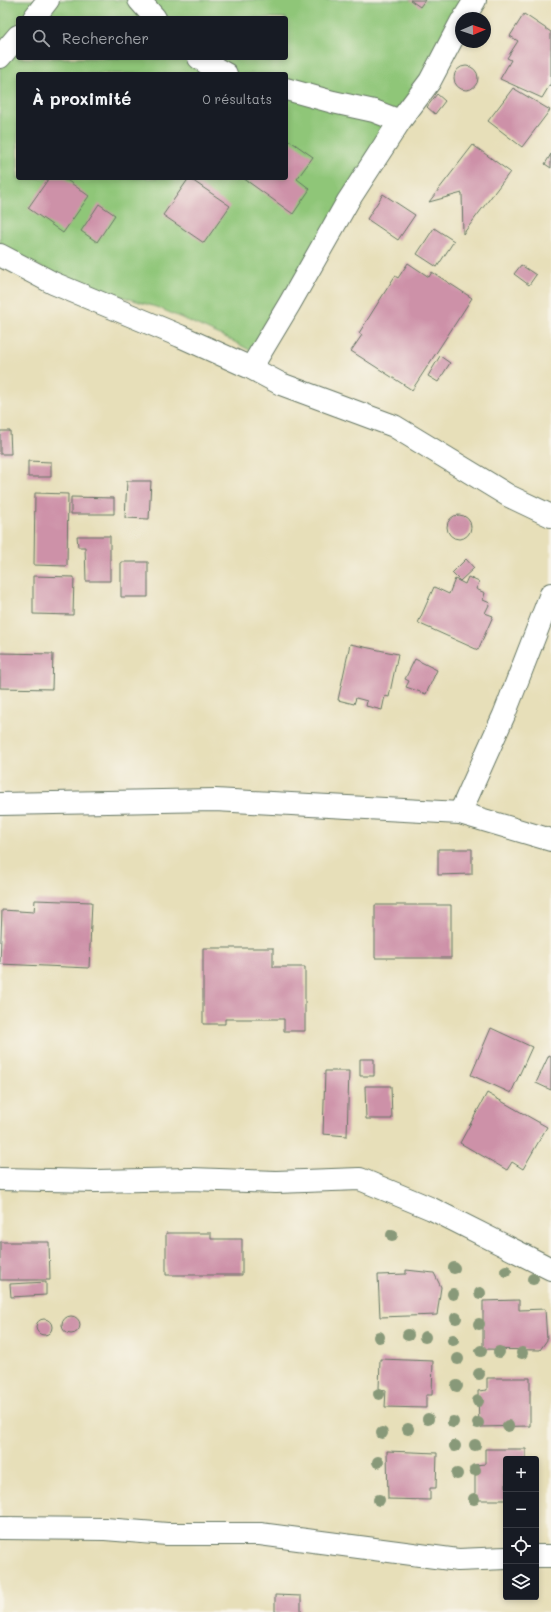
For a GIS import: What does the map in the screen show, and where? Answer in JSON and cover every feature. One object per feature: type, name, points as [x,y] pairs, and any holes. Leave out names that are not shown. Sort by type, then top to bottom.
[{"type":"street","points":[[36,16],[48,0]]},
{"type":"street","points":[[139,0],[153,16]]},
{"type":"street","points":[[468,12],[475,0]]},
{"type":"street","points":[[251,368],[348,201],[400,121],[430,81],[455,33]]},
{"type":"street","points":[[0,57],[16,38]]},
{"type":"street","points":[[202,60],[222,72]]},
{"type":"street","points":[[288,90],[374,112],[400,121]]},
{"type":"street","points":[[0,256],[53,283],[180,336],[251,368],[281,384],[394,426],[509,496],[551,516]]},
{"type":"street","points":[[460,813],[504,715],[551,594]]},
{"type":"street","points":[[0,804],[215,800],[460,813],[551,840]]},
{"type":"street","points":[[0,1179],[96,1181],[191,1179],[276,1182],[360,1179],[432,1209],[551,1269]]},
{"type":"street","points":[[0,1528],[105,1529],[167,1534],[260,1534],[458,1560],[503,1558]]},
{"type":"street","points":[[539,1556],[551,1556]]},
{"type":"green space","points":[[0,0],[486,0],[478,12],[455,12],[455,48],[257,354],[227,338],[159,308],[56,276],[0,244]]},
{"type":"building","points":[[410,0],[425,0],[420,7]]},
{"type":"building","points":[[524,14],[551,32],[551,83],[542,98],[500,79],[511,60],[507,58],[518,41],[510,36]]},
{"type":"building","points":[[466,66],[474,70],[478,78],[474,86],[466,90],[458,86],[454,78],[458,70]]},
{"type":"building","points":[[513,88],[550,110],[522,147],[488,121]]},
{"type":"building","points":[[437,94],[445,101],[435,114],[427,107]]},
{"type":"building","points":[[288,139],[313,157],[297,179],[310,189],[293,214],[246,180],[288,180]]},
{"type":"building","points":[[473,145],[510,172],[463,234],[462,193],[429,202]]},
{"type":"building","points":[[551,154],[551,168],[545,164]]},
{"type":"building","points":[[48,180],[67,180],[89,196],[63,233],[28,208]]},
{"type":"building","points":[[188,180],[192,180],[230,206],[204,243],[163,215]]},
{"type":"building","points":[[383,194],[415,215],[398,240],[367,219]]},
{"type":"building","points":[[99,204],[115,215],[97,242],[81,231]]},
{"type":"building","points":[[434,228],[454,241],[437,267],[417,254]]},
{"type":"building","points":[[408,263],[429,277],[432,272],[472,298],[412,390],[351,351],[362,335],[359,333],[395,276],[398,278]]},
{"type":"building","points":[[521,265],[536,275],[529,285],[514,274]]},
{"type":"building","points":[[440,356],[450,363],[438,382],[428,376]]},
{"type":"building","points":[[0,431],[10,431],[11,454],[0,454]]},
{"type":"building","points":[[28,461],[51,462],[51,477],[28,477]]},
{"type":"building","points":[[127,481],[151,481],[149,519],[125,518]]},
{"type":"building","points":[[35,493],[68,494],[67,566],[34,565]]},
{"type":"building","points":[[71,497],[114,498],[114,514],[71,514]]},
{"type":"building","points":[[459,515],[468,518],[471,527],[468,536],[459,539],[450,536],[447,527],[450,518]]},
{"type":"building","points":[[77,536],[110,536],[110,581],[86,581],[85,547],[78,547]]},
{"type":"building","points":[[466,559],[474,568],[460,581],[452,573]]},
{"type":"building","points":[[121,562],[148,562],[148,597],[121,597]]},
{"type":"building","points":[[33,576],[74,577],[73,615],[33,614]]},
{"type":"building","points":[[468,577],[479,582],[476,589],[485,593],[483,600],[490,603],[485,613],[493,616],[478,650],[418,623],[434,587],[449,594],[455,579],[465,584]]},
{"type":"building","points":[[350,644],[398,654],[389,697],[385,696],[382,710],[366,706],[367,701],[356,698],[354,704],[338,700]]},
{"type":"building","points":[[0,653],[53,654],[52,689],[0,688]]},
{"type":"building","points":[[415,659],[437,670],[426,694],[406,687],[409,681],[405,679]]},
{"type":"building","points":[[438,849],[472,849],[472,874],[438,875]]},
{"type":"building","points":[[35,900],[92,902],[89,968],[0,964],[2,910],[34,912]]},
{"type":"building","points":[[375,905],[451,905],[451,958],[375,958]]},
{"type":"building","points":[[203,948],[273,948],[273,967],[305,967],[305,1031],[284,1031],[284,1019],[225,1019],[225,1024],[203,1024]]},
{"type":"building","points":[[491,1028],[532,1047],[511,1093],[471,1075]]},
{"type":"building","points":[[549,1055],[551,1056],[551,1090],[536,1083]]},
{"type":"building","points":[[360,1059],[374,1059],[374,1076],[360,1076]]},
{"type":"building","points":[[325,1071],[349,1071],[347,1136],[323,1134]]},
{"type":"building","points":[[365,1086],[391,1086],[392,1119],[366,1119]]},
{"type":"building","points":[[487,1093],[547,1127],[523,1169],[512,1162],[507,1170],[460,1143]]},
{"type":"building","points":[[166,1233],[211,1233],[211,1239],[242,1239],[242,1275],[166,1275]]},
{"type":"building","points":[[0,1242],[49,1242],[50,1280],[0,1280]]},
{"type":"building","points":[[406,1270],[434,1273],[441,1287],[437,1315],[380,1317],[378,1275],[406,1274]]},
{"type":"building","points":[[46,1282],[46,1295],[11,1297],[10,1284]]},
{"type":"building","points":[[519,1300],[519,1310],[545,1309],[547,1340],[540,1350],[483,1349],[483,1301]]},
{"type":"building","points":[[71,1316],[77,1319],[80,1325],[77,1331],[71,1334],[65,1331],[62,1325],[65,1319]]},
{"type":"building","points":[[41,1319],[47,1319],[52,1324],[50,1333],[47,1335],[41,1335],[36,1330],[36,1324]]},
{"type":"building","points":[[380,1359],[433,1361],[432,1395],[426,1395],[426,1408],[385,1407],[386,1390],[379,1389]]},
{"type":"building","points":[[487,1378],[530,1378],[530,1426],[479,1427],[478,1391],[487,1390]]},
{"type":"building","points":[[485,1449],[526,1449],[526,1456],[503,1456],[503,1500],[475,1500],[475,1465],[485,1464]]},
{"type":"building","points":[[387,1451],[437,1453],[436,1488],[430,1488],[430,1500],[388,1499]]},
{"type":"building","points":[[275,1595],[301,1596],[301,1612],[275,1612]]}]
